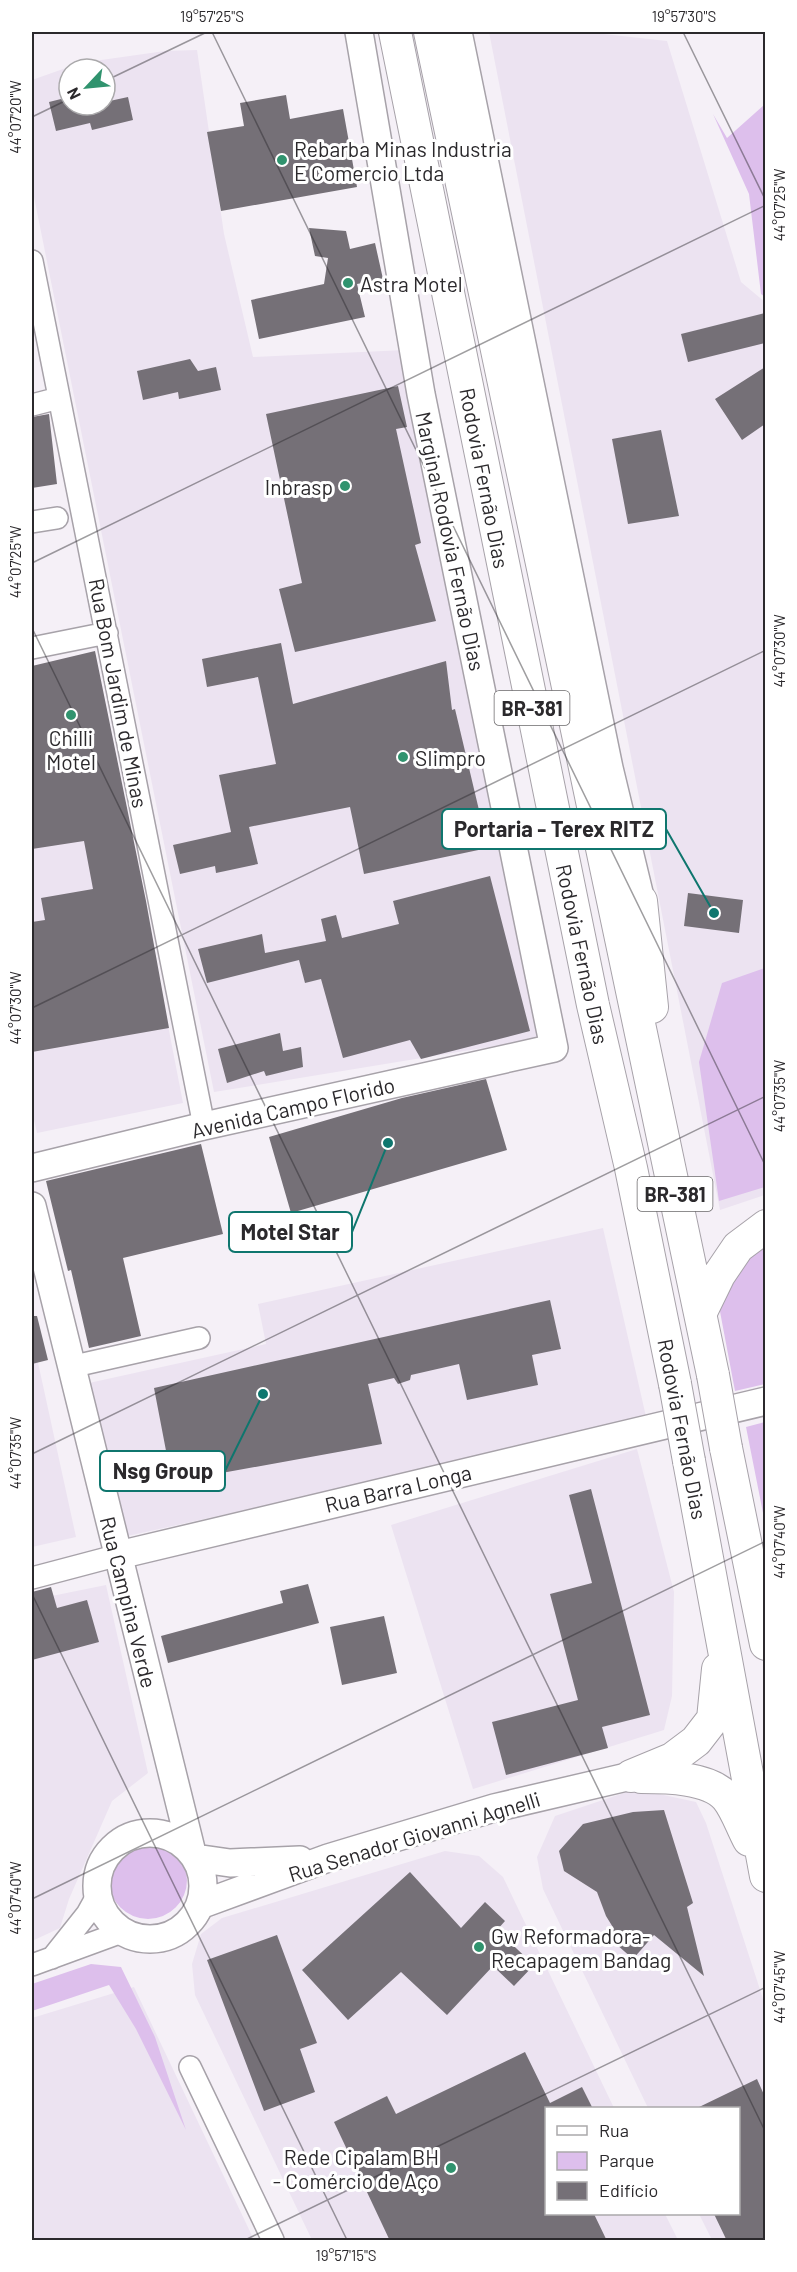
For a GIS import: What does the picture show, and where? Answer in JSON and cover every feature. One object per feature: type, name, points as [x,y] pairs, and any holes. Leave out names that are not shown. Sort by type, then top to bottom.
[{"type":"highway","name":"Rodovia Fernão Dias","points":[[395,32],[593,1005],[631,1168],[675,1384],[764,1872]]},
{"type":"highway","name":"Rodovia Fernão Dias","points":[[430,32],[649,1076],[701,1312],[765,1644]]},
{"type":"highway","name":"BR-381","points":[[641,901],[654,1027],[649,1076]]},
{"type":"highway","points":[[701,1312],[719,1275],[738,1247],[765,1226]]},
{"type":"highway","points":[[734,1486],[765,1542]]},
{"type":"highway","points":[[631,1776],[672,1759],[696,1741],[713,1719],[721,1629]]},
{"type":"highway","points":[[631,1776],[674,1777],[704,1783],[727,1797],[764,1872]]},
{"type":"main road","name":"Marginal Rodovia Fernão Dias","points":[[359,32],[421,394],[554,1048]]},
{"type":"main road","name":"BR-381","points":[[458,32],[607,757],[641,901]]},
{"type":"main road","name":"Avenida Campo Florido","points":[[32,1168],[204,1126],[554,1048]]},
{"type":"main road","name":"Rua Campina Verde","points":[[32,1206],[70,1367],[193,1855]]},
{"type":"main road","name":"Rua Barra Longa","points":[[119,1555],[765,1401]]},
{"type":"main road","name":"Rua Campina Verde","points":[[158,1719],[163,1769],[160,1834]]},
{"type":"main road","name":"Rua Senador Giovanni Agnelli","points":[[200,1905],[328,1858],[494,1808],[631,1776]]},
{"type":"main road","points":[[151,1832],[180,1842],[193,1855],[203,1881],[200,1905],[194,1917],[174,1934],[159,1939],[143,1939],[122,1932],[102,1910],[97,1896],[97,1880],[101,1865],[109,1851],[121,1841],[135,1834],[151,1832]]},
{"type":"main road","points":[[193,1855],[231,1863],[328,1858]]},
{"type":"street","name":"Rua Bom Jardim de Minas","points":[[32,261],[204,1126]]},
{"type":"street","points":[[32,405],[59,398]]},
{"type":"street","points":[[32,522],[57,518]]},
{"type":"street","points":[[32,648],[107,633]]},
{"type":"street","points":[[70,1367],[199,1338]]},
{"type":"street","name":"Rua Barra Longa","points":[[32,1578],[119,1555]]},
{"type":"street","points":[[52,1959],[87,1914],[97,1896]]},
{"type":"street","points":[[32,1965],[122,1932]]},
{"type":"street","points":[[190,2067],[273,2241]]},
{"type":"shaded area","points":[[489,32],[586,32],[667,41],[741,282],[765,302],[765,1195],[720,1210]]},
{"type":"shaded area","points":[[197,50],[224,234],[253,357],[405,350],[544,1038],[214,1092],[32,187],[32,80],[57,71],[57,117],[117,117],[117,58],[165,51]]},
{"type":"shaded area","points":[[118,767],[183,1103],[37,1133],[32,1111],[32,791]]},
{"type":"shaded area","points":[[603,1228],[647,1421],[123,1537],[89,1383],[266,1344],[258,1304]]},
{"type":"shaded area","points":[[32,1335],[76,1537],[32,1547]]},
{"type":"shaded area","points":[[637,1449],[674,1592],[672,1696],[664,1730],[473,1789],[391,1525]]},
{"type":"shaded area","points":[[106,1585],[148,1773],[112,1801],[69,1899],[60,1928],[32,1941],[32,1600]]},
{"type":"shaded area","points":[[636,1789],[696,1802],[706,1823],[765,2005],[765,2240],[712,2240],[700,2215],[740,2215],[740,2107],[648,2107],[543,1889],[537,1857],[555,1816]]},
{"type":"shaded area","points":[[445,1851],[479,1856],[503,1877],[614,2107],[545,2107],[545,2215],[666,2215],[678,2240],[312,2240],[195,1995],[192,1964],[201,1934],[222,1918]]},
{"type":"shaded area","points":[[134,1987],[254,2240],[32,2240],[32,2018]]},
{"type":"green space","points":[[765,104],[765,297],[761,294],[749,194],[713,114],[727,138]]},
{"type":"green space","points":[[765,968],[765,1187],[719,1201],[699,1062],[722,983]]},
{"type":"green space","points":[[765,1241],[765,1384],[735,1391],[718,1301],[737,1262]]},
{"type":"green space","points":[[766,1422],[765,1523],[746,1427]]},
{"type":"green space","points":[[148,1841],[163,1844],[175,1853],[184,1865],[187,1880],[184,1895],[175,1907],[163,1916],[148,1919],[133,1916],[121,1907],[112,1895],[109,1880],[112,1865],[121,1853],[133,1844]]},
{"type":"green space","points":[[91,1964],[121,1967],[155,2037],[186,2130],[136,2029],[109,1985],[32,2011],[32,1984]]},
{"type":"building","name":"Rebarba Minas Industria E Comercio Ltda","points":[[286,95],[290,119],[343,109],[357,187],[221,211],[207,132],[244,126],[240,103]]},
{"type":"building","points":[[128,97],[133,120],[92,130],[90,123],[56,131],[49,102],[57,100],[57,117],[117,117],[117,99]]},
{"type":"building","name":"Astra Motel","points":[[309,228],[346,231],[350,249],[375,243],[383,279],[357,284],[365,317],[259,339],[251,300],[324,284],[328,258],[315,256]]},
{"type":"building","points":[[765,313],[765,343],[688,362],[681,334]]},
{"type":"building","points":[[190,359],[198,371],[216,367],[221,390],[179,399],[178,392],[143,400],[137,371]]},
{"type":"building","points":[[765,367],[765,424],[742,440],[715,399]]},
{"type":"building","name":"Inbrasp","points":[[398,386],[407,427],[396,429],[421,543],[415,545],[436,621],[295,652],[279,589],[302,583],[266,414]]},
{"type":"building","points":[[49,414],[57,484],[32,488],[32,417]]},
{"type":"building","points":[[661,430],[679,516],[628,524],[612,439]]},
{"type":"building","name":"SIimpro","points":[[281,643],[293,704],[446,661],[452,710],[455,709],[488,848],[364,874],[350,807],[249,827],[258,864],[216,873],[215,866],[180,874],[173,845],[231,832],[219,775],[276,764],[258,677],[207,687],[202,659]]},
{"type":"building","points":[[95,651],[146,901],[169,1028],[32,1052],[32,922],[45,920],[41,898],[93,889],[84,841],[32,849],[32,666]]},
{"type":"building","points":[[490,876],[530,1031],[421,1059],[410,1040],[343,1058],[321,979],[305,983],[299,960],[207,983],[198,949],[262,934],[265,953],[326,941],[321,919],[336,915],[342,938],[399,924],[393,901]]},
{"type":"building","points":[[688,893],[743,900],[739,933],[684,926]]},
{"type":"building","points":[[280,1033],[283,1051],[301,1047],[303,1067],[266,1076],[264,1071],[227,1083],[218,1049]]},
{"type":"building","points":[[486,1079],[507,1150],[291,1213],[269,1137],[402,1098]]},
{"type":"building","points":[[201,1144],[223,1234],[123,1258],[141,1336],[89,1348],[71,1270],[68,1271],[46,1181]]},
{"type":"building","points":[[550,1300],[561,1349],[532,1355],[538,1385],[467,1400],[459,1364],[411,1375],[410,1380],[398,1384],[394,1378],[368,1384],[382,1444],[172,1482],[154,1388]]},
{"type":"building","points":[[32,1316],[37,1316],[48,1360],[32,1364]]},
{"type":"building","points":[[591,1489],[650,1715],[602,1727],[608,1748],[506,1775],[492,1722],[578,1700],[550,1594],[592,1583],[569,1495]]},
{"type":"building","points":[[308,1584],[319,1623],[168,1663],[161,1636],[283,1603],[280,1591]]},
{"type":"building","points":[[51,1587],[57,1608],[87,1600],[99,1642],[32,1660],[32,1592]]},
{"type":"building","points":[[384,1616],[397,1673],[342,1685],[330,1627]]},
{"type":"building","points":[[664,1810],[693,1903],[687,1907],[704,1976],[654,1935],[633,1959],[607,1936],[614,1929],[606,1916],[597,1892],[564,1871],[559,1851],[583,1824],[633,1812]]},
{"type":"building","points":[[410,1872],[461,1928],[485,1902],[505,1921],[497,1930],[534,1965],[514,1986],[493,1966],[447,2015],[401,1972],[348,2020],[302,1970]]},
{"type":"building","points":[[277,1935],[317,2043],[300,2049],[315,2092],[264,2111],[207,1960]]},
{"type":"building","name":"Rede Cipalam BH - Comércio de Aço","points":[[525,2052],[550,2103],[582,2087],[592,2107],[545,2107],[545,2215],[594,2215],[607,2241],[390,2241],[334,2122],[387,2096],[396,2114]]},
{"type":"building","points":[[757,2079],[765,2097],[765,2241],[727,2241],[714,2215],[740,2215],[740,2107],[699,2107]]},
{"type":"place","name":"Rebarba Minas Industria E Comercio Ltda","points":[[282,160]]},
{"type":"place","name":"Astra Motel","points":[[348,283]]},
{"type":"place","name":"Inbrasp","points":[[345,486]]},
{"type":"place","name":"Chilli Motel","points":[[71,715]]},
{"type":"place","name":"SIimpro","points":[[403,757]]},
{"type":"place","name":"Portaria - Terex RITZ","points":[[714,913]]},
{"type":"place","name":"Motel Star","points":[[388,1143]]},
{"type":"place","name":"Nsg Group","points":[[263,1394]]},
{"type":"place","name":"Gw Reformadora- Recapagem Bandag","points":[[479,1947]]},
{"type":"place","name":"Rede Cipalam BH - Comércio de Aço","points":[[451,2168]]}]
